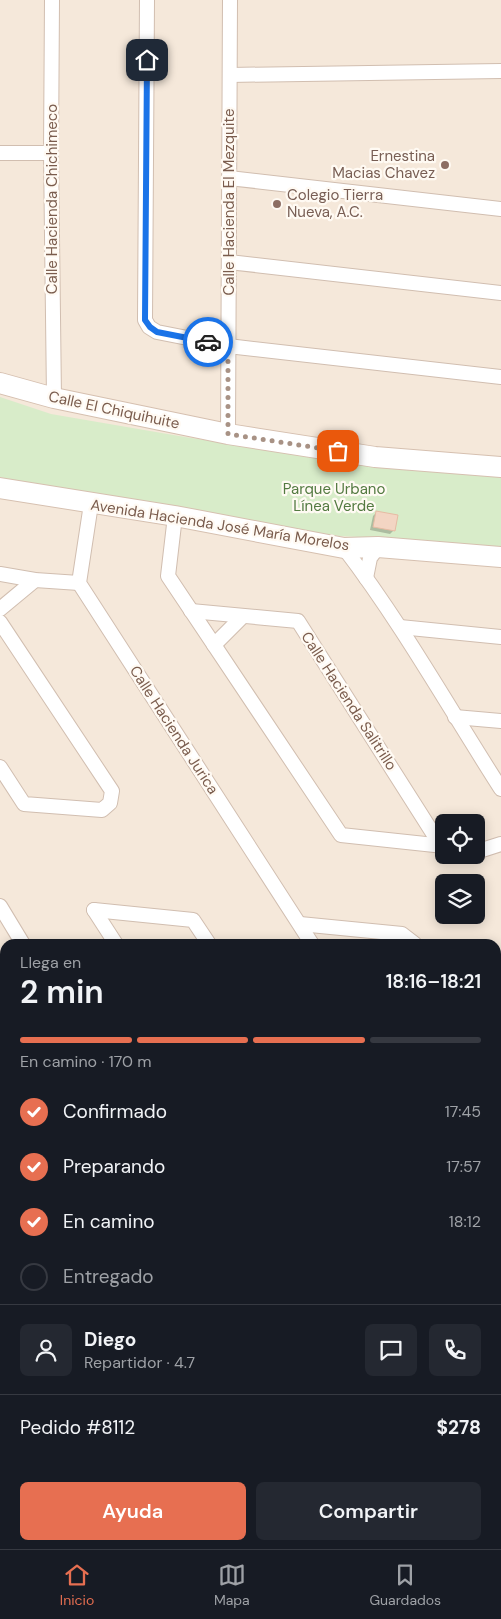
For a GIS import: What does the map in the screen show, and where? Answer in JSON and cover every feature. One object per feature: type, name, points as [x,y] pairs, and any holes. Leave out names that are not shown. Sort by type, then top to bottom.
[{"type":"main road","name":"Calle El Chiquihuite","points":[[0,384],[54,398],[228,434]]},
{"type":"main road","points":[[228,434],[375,457],[501,467]]},
{"type":"main road","name":"Avenida Hacienda José María Morelos","points":[[0,488],[90,504],[175,516],[344,548],[378,547],[501,557]]},
{"type":"street","name":"Calle Hacienda Chichimeco","points":[[52,0],[51,153],[54,398]]},
{"type":"street","points":[[148,0],[145,320],[150,327],[157,332],[228,346],[501,377]]},
{"type":"street","name":"Calle Hacienda El Mezquite","points":[[228,434],[230,0]]},
{"type":"street","points":[[230,76],[501,71]]},
{"type":"street","points":[[0,153],[51,153]]},
{"type":"street","points":[[229,178],[501,209]]},
{"type":"street","points":[[229,262],[501,293]]},
{"type":"street","points":[[0,574],[35,580],[79,583],[90,504]]},
{"type":"street","points":[[175,516],[168,576],[341,834],[435,845]]},
{"type":"street","points":[[366,578],[370,558],[378,547]]},
{"type":"street","points":[[344,548],[400,627],[501,789]]},
{"type":"street","points":[[0,609],[35,580]]},
{"type":"street","name":"Calle Hacienda Jurica","points":[[79,583],[309,939]]},
{"type":"street","name":"Calle Hacienda Salitrillo","points":[[191,611],[298,621],[435,835]]},
{"type":"street","points":[[214,645],[243,616]]},
{"type":"street","points":[[0,622],[112,791],[110,803],[102,810],[24,804],[0,767]]},
{"type":"street","points":[[400,627],[501,637]]},
{"type":"street","points":[[455,717],[501,720]]},
{"type":"street","points":[[485,849],[501,844]]},
{"type":"street","points":[[0,906],[20,939]]},
{"type":"street","points":[[113,939],[94,910],[193,920],[206,939]]},
{"type":"street","points":[[300,924],[402,934],[408,939]]},
{"type":"shaded area","points":[[0,0],[501,0],[501,939],[0,939]]},
{"type":"green space","name":"Parque Urbano Línea Verde","points":[[0,397],[51,414],[185,437],[341,461],[501,476],[501,550],[380,538],[339,536],[56,489],[0,477]]},
{"type":"building","points":[[376,511],[398,515],[395,531],[373,527]]},
{"type":"way so far","points":[[208,342],[228,346],[228,434],[338,451]]},
{"type":"place","name":"Ernestina Macias Chavez","points":[[445,165]]},
{"type":"place","name":"Colegio Tierra Nueva, A.C.","points":[[277,204]]},
{"type":"route","points":[[147,60],[145,320],[157,332],[208,342]]}]
